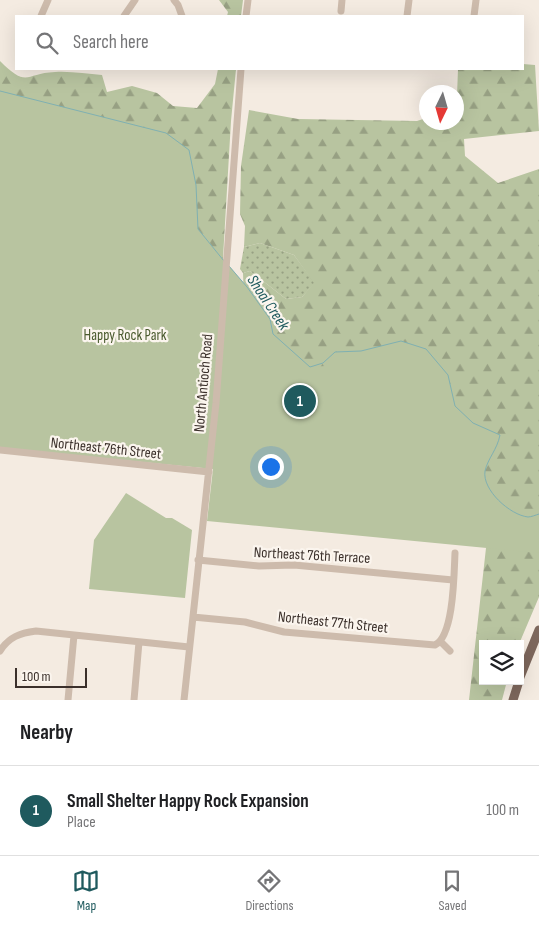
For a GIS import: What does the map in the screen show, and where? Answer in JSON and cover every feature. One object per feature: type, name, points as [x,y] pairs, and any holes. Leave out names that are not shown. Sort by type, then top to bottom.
[{"type":"main road","points":[[524,667],[539,630]]},
{"type":"main road","points":[[513,700],[518,685]]},
{"type":"street","points":[[125,15],[135,0]]},
{"type":"street","points":[[174,0],[182,15]]},
{"type":"street","points":[[246,15],[248,0]]},
{"type":"street","points":[[341,11],[342,0]]},
{"type":"street","points":[[407,15],[409,0]]},
{"type":"street","points":[[474,15],[476,0]]},
{"type":"street","points":[[41,15],[46,1]]},
{"type":"street","name":"North Antioch Road","points":[[184,700],[209,472],[226,281],[231,182],[241,70]]},
{"type":"street","name":"Northeast 76th Street","points":[[0,450],[209,472]]},
{"type":"street","points":[[450,651],[441,642],[446,633],[455,552]]},
{"type":"street","name":"Northeast 76th Terrace","points":[[198,560],[259,566],[294,565],[453,580]]},
{"type":"street","name":"Northeast 77th Street","points":[[193,617],[245,622],[284,632],[428,646],[441,642]]},
{"type":"street","points":[[0,651],[10,638],[36,631],[190,647]]},
{"type":"street","points":[[68,700],[74,635]]},
{"type":"street","points":[[134,700],[139,642]]},
{"type":"green space","points":[[219,0],[243,0],[241,15],[227,15],[228,12]]},
{"type":"green space","points":[[0,61],[9,70],[22,77],[61,72],[102,75],[107,92],[132,86],[157,93],[173,106],[197,108],[215,84],[218,70],[236,70],[221,292],[0,105]]},
{"type":"green space","points":[[524,64],[535,65],[539,131],[464,139],[465,156],[498,183],[539,169],[539,597],[521,640],[479,640],[479,685],[506,685],[502,700],[469,700],[486,548],[492,524],[322,402],[244,301],[243,273],[250,271],[286,299],[302,297],[314,283],[294,255],[260,243],[244,247],[245,226],[240,214],[241,166],[249,110],[298,119],[419,120],[419,130],[464,130],[464,85],[457,85],[458,70],[524,70]]},
{"type":"green space","name":"Happy Rock Park","points":[[0,91],[166,133],[189,150],[196,185],[198,229],[247,287],[270,319],[273,334],[310,367],[325,366],[335,352],[361,351],[401,341],[426,349],[448,375],[455,406],[473,423],[500,435],[498,447],[485,471],[494,496],[528,517],[539,514],[539,553],[207,521],[213,469],[0,448]]},
{"type":"green space","points":[[260,243],[294,255],[315,283],[302,297],[286,299],[250,271],[243,273],[240,269],[244,247]]},
{"type":"green space","points":[[126,493],[166,518],[172,518],[192,530],[185,598],[89,589],[94,540]]},
{"type":"waterway","name":"Shoal Creek","points":[[0,91],[166,133],[189,150],[196,185],[198,229],[224,261]]},
{"type":"waterway","name":"Shoal Creek","points":[[229,266],[270,319],[273,334],[310,367],[323,363],[335,352],[361,351],[401,341],[426,349],[448,375],[455,406],[473,423],[500,435],[485,471],[488,486],[499,500],[513,512],[528,517],[539,514]]},
{"type":"place","name":"Small Shelter Happy Rock Expansion","points":[[300,401]]}]
